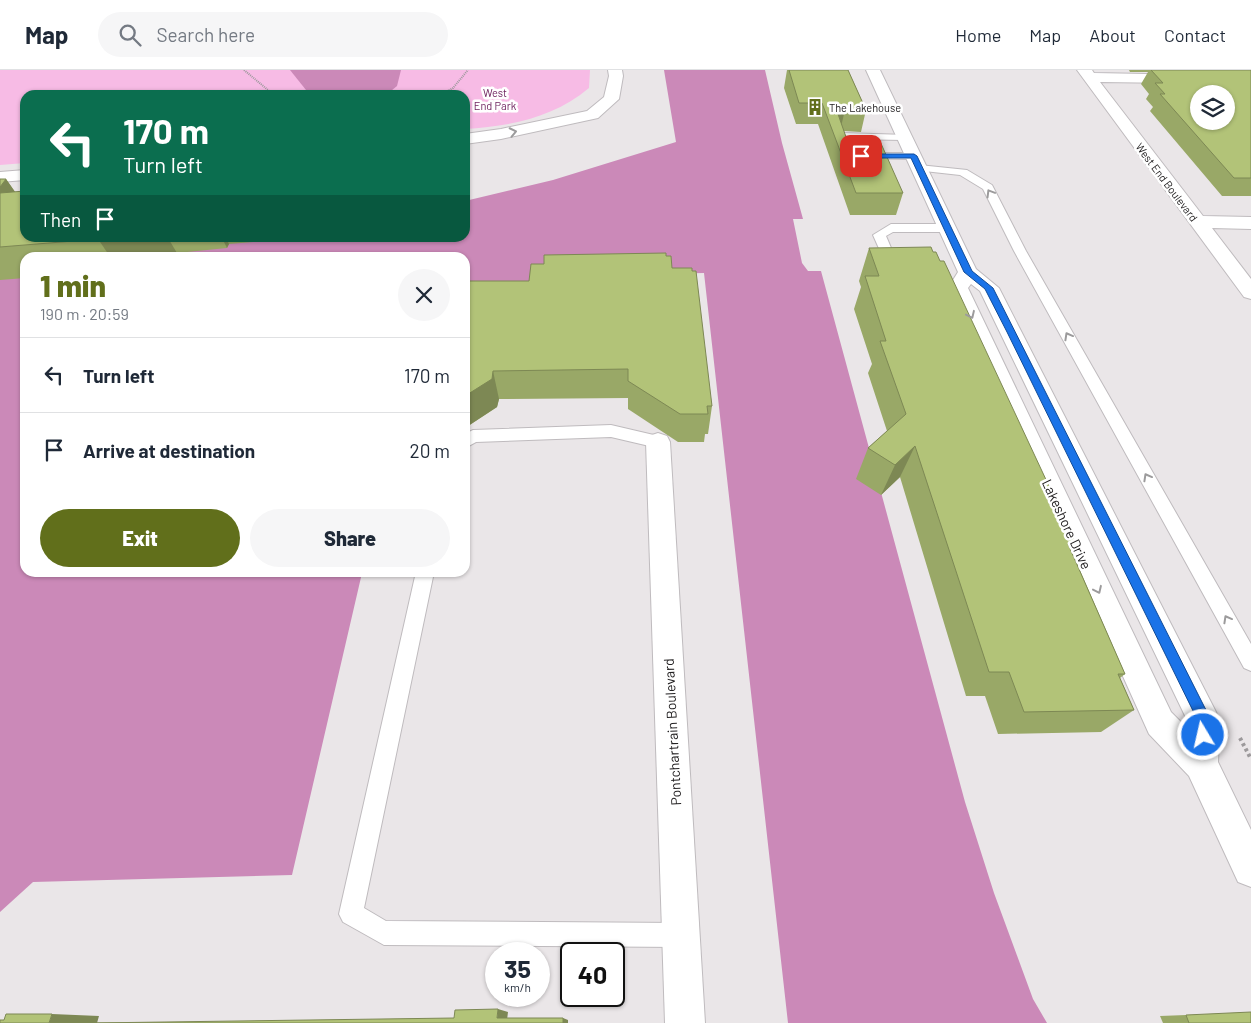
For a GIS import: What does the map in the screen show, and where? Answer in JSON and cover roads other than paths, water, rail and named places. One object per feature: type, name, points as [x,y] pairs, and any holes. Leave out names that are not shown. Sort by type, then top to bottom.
[{"type":"street","points":[[470,138],[501,134],[592,115],[611,99],[616,76],[615,70]]},
{"type":"street","name":"Lakeshore Drive","points":[[873,70],[968,272],[989,288],[1204,721],[1201,764]]},
{"type":"street","points":[[1087,74],[1251,80]]},
{"type":"street","name":"West End Boulevard","points":[[1087,74],[1251,293]]},
{"type":"street","points":[[0,177],[20,175]]},
{"type":"street","points":[[1198,222],[1251,223]]},
{"type":"street","name":"Lakeshore Drive","points":[[968,272],[958,288],[1160,723],[1201,764],[1251,869]]},
{"type":"street","name":"Pontchartrain Boulevard","points":[[658,442],[685,1023]]},
{"type":"street","points":[[1037,459],[1074,459]]},
{"type":"lane","points":[[904,136],[840,136],[847,156],[916,162],[963,172],[988,187],[1020,251],[1251,662]]},
{"type":"lane","points":[[891,262],[879,235],[891,228],[947,228]]},
{"type":"lane","points":[[470,438],[473,436],[612,431],[658,442]]},
{"type":"lane","points":[[423,577],[351,914],[384,933],[681,935]]},
{"type":"place","name":"The Lakehouse","points":[[815,107]]},
{"type":"park label","name":"West End Park","points":[[495,98]]}]
